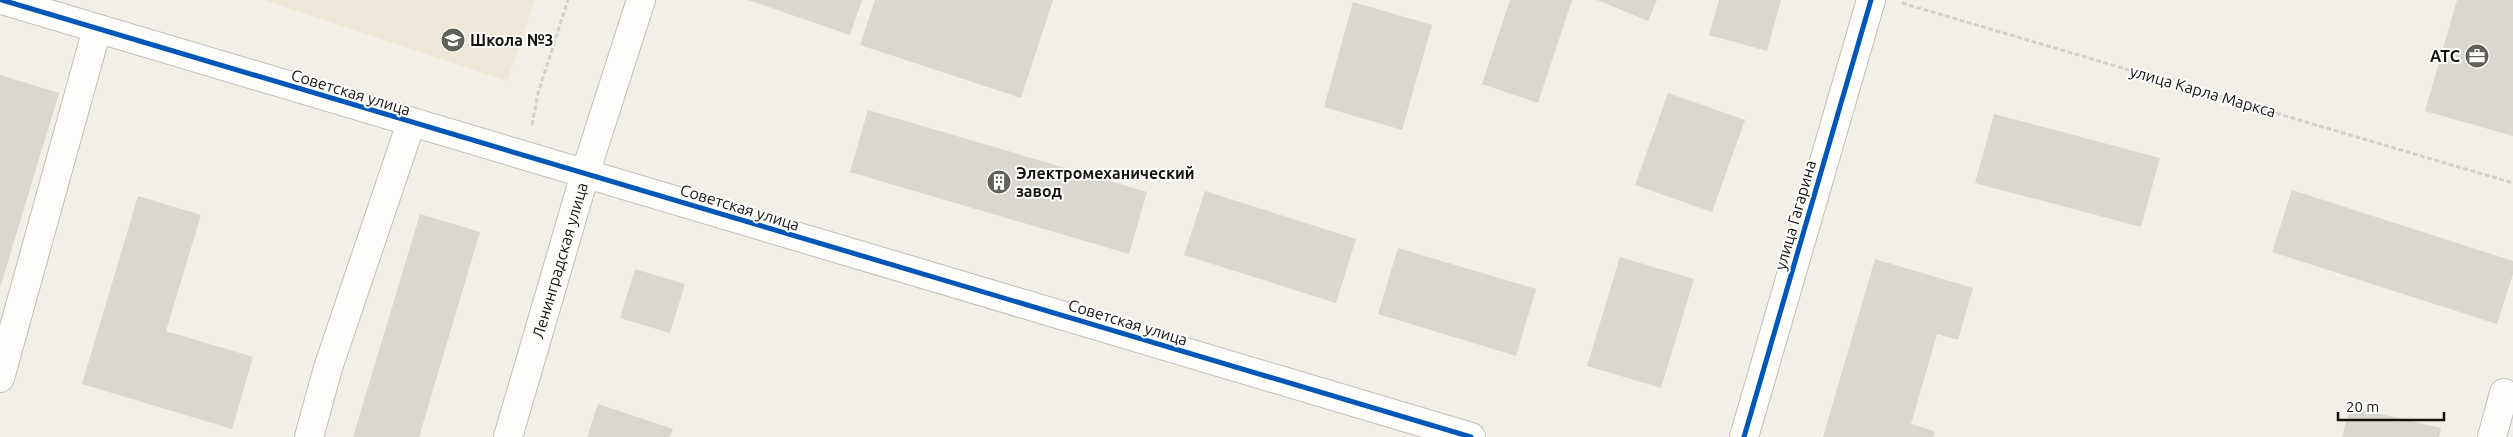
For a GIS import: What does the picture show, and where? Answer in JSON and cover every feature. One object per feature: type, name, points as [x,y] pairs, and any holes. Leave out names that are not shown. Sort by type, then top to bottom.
[{"type":"street","name":"Советская улица","points":[[2,0],[1471,437]]},
{"type":"street","name":"Ленинградская улица","points":[[508,437],[585,174],[641,0]]},
{"type":"street","name":"улица Гагарина","points":[[1744,437],[1871,0]]},
{"type":"street","points":[[0,378],[97,29]]},
{"type":"street","points":[[309,437],[328,368],[411,123]]},
{"type":"street","points":[[2492,437],[2504,394]]},
{"type":"path","points":[[532,127],[538,93],[568,0]]},
{"type":"shaded area","name":"Школа №3","points":[[264,0],[535,0],[507,81]]},
{"type":"building","points":[[748,0],[862,0],[850,35]]},
{"type":"building","points":[[875,0],[1053,0],[1021,98],[860,45]]},
{"type":"building","points":[[1510,0],[1572,0],[1538,103],[1482,84]]},
{"type":"building","points":[[1597,0],[1657,0],[1648,21]]},
{"type":"building","points":[[1719,0],[1781,0],[1767,51],[1709,35]]},
{"type":"building","name":"АТС","points":[[2457,0],[2513,0],[2513,136],[2425,111]]},
{"type":"building","points":[[1353,2],[1432,25],[1402,130],[1324,107]]},
{"type":"building","points":[[0,75],[59,93],[0,288]]},
{"type":"building","points":[[1668,93],[1745,120],[1712,212],[1635,185]]},
{"type":"building","name":"Электромеханический завод","points":[[868,110],[1147,192],[1129,254],[850,172]]},
{"type":"building","points":[[1994,114],[2160,158],[2141,227],[1975,183]]},
{"type":"building","points":[[2292,190],[2513,261],[2513,274],[2497,324],[2272,252]]},
{"type":"building","points":[[1205,191],[1356,239],[1336,303],[1184,255]]},
{"type":"building","points":[[138,196],[201,215],[166,331],[253,357],[232,429],[82,384]]},
{"type":"building","points":[[420,214],[480,232],[419,437],[353,437]]},
{"type":"building","points":[[1398,248],[1536,289],[1516,356],[1378,314]]},
{"type":"building","points":[[1620,257],[1694,279],[1661,388],[1587,366]]},
{"type":"building","points":[[1875,259],[1973,288],[1958,340],[1937,334],[1911,424],[1935,431],[1933,437],[1823,437]]},
{"type":"building","points":[[635,269],[685,284],[670,333],[620,318]]},
{"type":"building","points":[[598,404],[673,429],[670,437],[587,437]]},
{"type":"building","points":[[2350,407],[2441,428],[2439,437],[2342,437]]},
{"type":"cycle path","points":[[2,0],[1471,437]]},
{"type":"cycle path","points":[[1744,437],[1871,0]]},
{"type":"place","name":"Школа №3","points":[[453,40]]},
{"type":"place","name":"АТС","points":[[2477,56]]},
{"type":"place","name":"Электромеханический завод","points":[[999,182]]}]
